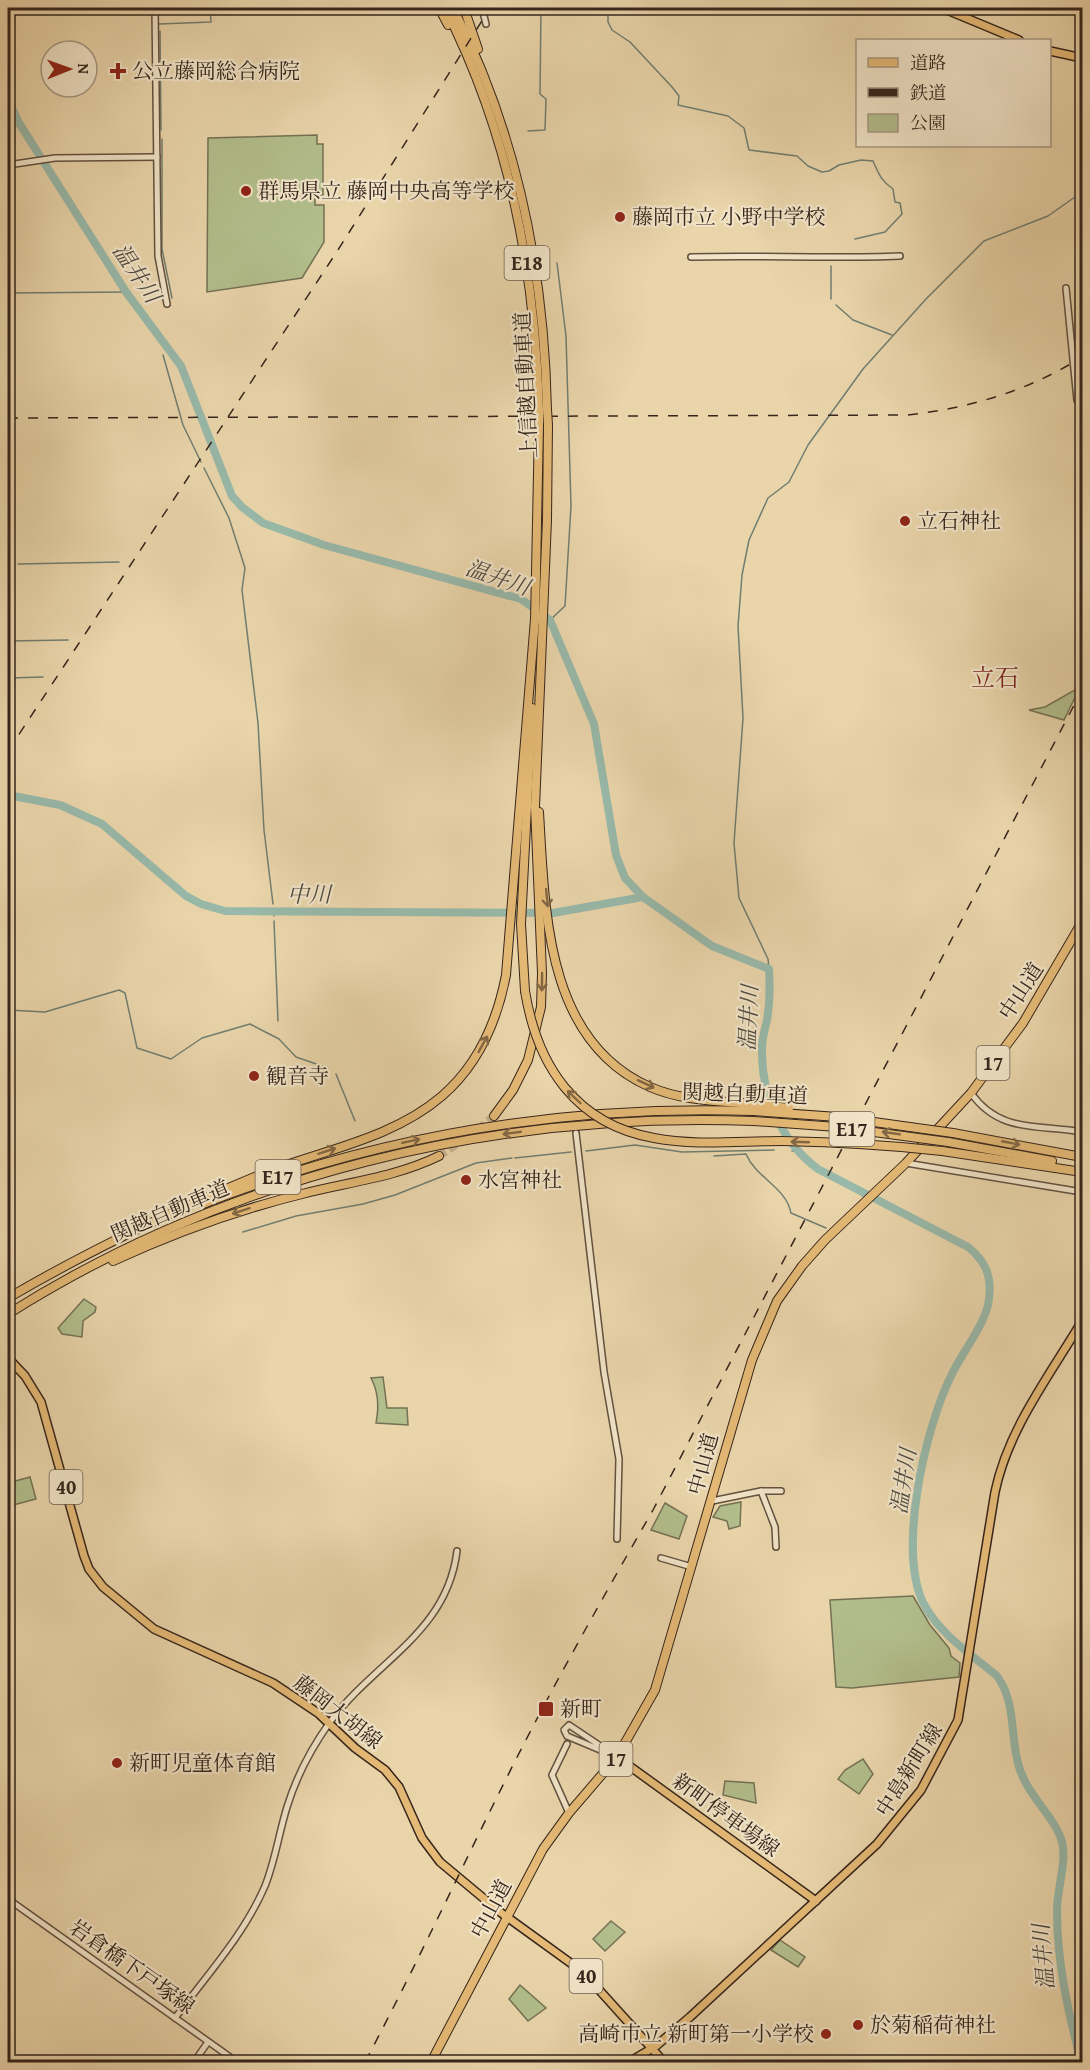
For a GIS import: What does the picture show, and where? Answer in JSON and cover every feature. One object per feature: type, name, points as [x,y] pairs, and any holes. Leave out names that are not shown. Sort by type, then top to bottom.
[{"type":"highway","points":[[439,8],[492,119]]},
{"type":"highway","name":"上信越自動車道","points":[[445,8],[468,56],[492,119],[510,178],[525,250],[543,410]]},
{"type":"highway","name":"上信越自動車道","points":[[453,8],[488,82],[510,149],[526,214],[538,282],[543,410],[544,600],[539,703],[534,724]]},
{"type":"highway","points":[[464,8],[504,118],[510,149]]},
{"type":"highway","name":"上信越自動車道","points":[[534,724],[535,619],[543,425]]},
{"type":"highway","points":[[8,1300],[101,1246],[210,1196],[392,1127],[423,1110],[451,1088],[484,1045],[496,1018],[503,989],[509,956],[534,724]]},
{"type":"highway","points":[[534,724],[521,924],[525,991],[533,1032],[551,1070],[580,1103],[626,1131],[669,1140],[836,1143],[942,1151],[1083,1172]]},
{"type":"highway","points":[[533,735],[549,923],[558,969],[572,1011],[586,1034],[608,1060],[651,1087],[680,1096],[753,1108],[912,1126],[1083,1157]]},
{"type":"highway","points":[[494,1116],[513,1090],[528,1060],[541,1007],[542,973],[535,842],[533,735]]},
{"type":"highway","name":"中山道","points":[[431,2062],[543,1849],[569,1813],[617,1757],[655,1690],[753,1354],[770,1314],[802,1266],[868,1198],[906,1163],[971,1093],[1023,1023],[1083,921]]},
{"type":"highway","name":"関越自動車道","points":[[8,1300],[69,1266],[136,1233],[264,1182],[407,1141],[485,1126],[569,1115],[657,1109],[753,1108]]},
{"type":"highway","name":"関越自動車道","points":[[8,1314],[107,1258],[171,1228],[302,1180],[445,1144],[570,1126],[659,1120],[754,1121],[837,1127],[948,1142],[1083,1167]]},
{"type":"highway","points":[[39,1295],[151,1243],[223,1217],[305,1193],[399,1172],[439,1156]]},
{"type":"main road","points":[[942,8],[1017,39]]},
{"type":"main road","points":[[1051,51],[1083,58]]},
{"type":"main road","name":"中島新町線","points":[[629,2062],[651,2049],[698,2010],[816,1901],[886,1836],[918,1794],[956,1726],[972,1644],[995,1492],[1003,1461],[1017,1431],[1083,1321]]},
{"type":"main road","name":"藤岡大胡線","points":[[8,1358],[22,1372],[39,1396],[84,1556],[89,1569],[103,1587],[154,1629],[264,1677],[330,1722],[355,1748],[392,1777],[417,1830],[434,1854],[454,1875],[507,1918],[583,1972],[664,2062]]},
{"type":"main road","name":"新町停車場線","points":[[617,1757],[816,1901]]},
{"type":"street","points":[[155,8],[158,255],[167,304]]},
{"type":"street","points":[[482,8],[486,24]]},
{"type":"street","points":[[8,165],[47,160],[157,156]]},
{"type":"street","points":[[691,257],[759,255],[841,259],[900,256]]},
{"type":"street","points":[[1066,288],[1077,400]]},
{"type":"street","points":[[971,1093],[984,1111],[997,1118],[1036,1128],[1083,1132]]},
{"type":"street","points":[[576,1133],[604,1372],[619,1459],[617,1539]]},
{"type":"street","points":[[906,1163],[1083,1192]]},
{"type":"street","points":[[712,1501],[761,1491],[781,1491]]},
{"type":"street","points":[[761,1491],[775,1527],[777,1547]]},
{"type":"street","points":[[175,2018],[241,1931],[254,1908],[265,1885],[298,1779],[330,1722],[348,1700],[430,1621],[451,1584],[457,1551]]},
{"type":"street","points":[[661,1558],[692,1567]]},
{"type":"street","points":[[573,1726],[580,1734],[617,1757],[567,1736],[565,1727],[573,1726]]},
{"type":"street","points":[[567,1744],[552,1774],[569,1813]]},
{"type":"street","name":"岩倉橋下戸塚線","points":[[8,1899],[237,2062]]},
{"type":"street","points":[[194,2062],[208,2042]]},
{"type":"green space","name":"群馬県立 藤岡中央高等学校","points":[[317,135],[317,144],[323,144],[323,195],[315,196],[315,205],[324,205],[324,242],[302,278],[207,292],[208,138]]},
{"type":"green space","points":[[1080,687],[1064,720],[1029,710],[1045,707]]},
{"type":"green space","points":[[84,1299],[96,1307],[95,1312],[83,1321],[82,1337],[62,1334],[58,1328]]},
{"type":"green space","points":[[383,1377],[387,1408],[407,1408],[408,1425],[376,1423],[378,1400],[371,1378]]},
{"type":"green space","points":[[30,1477],[36,1499],[13,1505],[8,1483]]},
{"type":"green space","points":[[741,1502],[740,1526],[729,1529],[727,1521],[713,1517],[720,1506]]},
{"type":"green space","points":[[665,1503],[687,1516],[679,1539],[651,1530]]},
{"type":"green space","points":[[913,1596],[930,1625],[949,1648],[951,1656],[960,1663],[959,1677],[852,1688],[836,1687],[830,1600]]},
{"type":"green space","points":[[863,1759],[873,1774],[859,1794],[838,1779],[845,1770]]},
{"type":"green space","points":[[725,1781],[754,1783],[756,1803],[723,1795]]},
{"type":"green space","points":[[611,1921],[625,1932],[605,1951],[593,1939]]},
{"type":"green space","points":[[780,1940],[805,1957],[798,1967],[771,1950]]},
{"type":"green space","points":[[520,1985],[546,2008],[528,2021],[509,1999]]},
{"type":"waterway","points":[[159,24],[211,22],[210,8]]},
{"type":"waterway","points":[[528,131],[545,130],[546,99],[540,94],[541,8]]},
{"type":"waterway","points":[[608,8],[608,22],[612,30],[630,42],[672,87],[679,96],[678,105],[728,116],[744,128],[749,150],[797,156],[808,166],[822,172],[861,160],[873,161],[883,180],[893,189],[895,202],[900,203],[902,214],[885,232],[855,239]]},
{"type":"waterway","points":[[160,31],[161,130]]},
{"type":"waterway","name":"温井川","points":[[8,99],[19,123],[126,292],[181,366],[232,496],[263,523],[324,545],[521,599],[550,620],[594,724],[616,855],[625,878],[643,897],[712,946],[769,969],[769,1001],[762,1041],[763,1065],[769,1099],[783,1131],[793,1145],[818,1169],[968,1247],[983,1263],[990,1290],[987,1308],[979,1328],[955,1367],[932,1427],[917,1491],[913,1556],[917,1584],[925,1606],[939,1626],[997,1676],[1003,1686],[1010,1707],[1016,1752],[1022,1774],[1033,1795],[1053,1823],[1062,1842],[1063,1857],[1057,1902],[1057,1930],[1061,1968],[1081,2062]]},
{"type":"waterway","points":[[162,139],[162,249],[172,298]]},
{"type":"waterway","points":[[769,969],[768,959],[739,898],[734,843],[743,718],[738,626],[742,575],[749,540],[768,498],[789,482],[808,445],[863,369],[926,299],[984,241],[1048,216],[1082,192]]},
{"type":"waterway","points":[[550,620],[565,606],[571,506],[566,336],[557,263]]},
{"type":"waterway","points":[[831,266],[831,299]]},
{"type":"waterway","points":[[8,293],[126,292]]},
{"type":"waterway","points":[[836,305],[853,320],[892,335]]},
{"type":"waterway","points":[[163,355],[183,425],[201,462]]},
{"type":"waterway","points":[[204,468],[229,518],[245,568],[242,590],[258,723],[264,830],[273,904]]},
{"type":"waterway","points":[[18,564],[119,562]]},
{"type":"waterway","points":[[8,641],[68,640]]},
{"type":"waterway","points":[[8,678],[43,677]]},
{"type":"waterway","name":"中川","points":[[8,795],[60,805],[102,824],[186,896],[201,904],[225,911],[553,913],[643,897]]},
{"type":"waterway","name":"中川","points":[[274,909],[274,916]]},
{"type":"waterway","points":[[274,921],[278,1021]]},
{"type":"waterway","points":[[8,1010],[45,1012],[119,990],[125,993],[137,1048],[171,1059],[202,1038],[250,1024],[279,1039],[296,1057],[328,1068]]},
{"type":"waterway","points":[[336,1074],[355,1121]]},
{"type":"waterway","points":[[586,1151],[635,1145],[682,1152],[774,1150]]},
{"type":"waterway","name":"温井川","points":[[792,1151],[797,1151]]},
{"type":"waterway","points":[[515,1158],[571,1152]]},
{"type":"waterway","points":[[714,1156],[746,1154],[757,1170],[783,1196],[791,1213],[826,1228]]},
{"type":"waterway","points":[[243,1232],[296,1216],[363,1204],[395,1195],[476,1163],[512,1158]]},
{"type":"tunnel","points":[[439,1156],[471,1135],[494,1116]]},
{"type":"railway","points":[[8,751],[338,250],[490,8]]},
{"type":"railway","points":[[8,418],[907,415],[953,408],[998,396],[1041,379],[1082,357]]},
{"type":"railway","points":[[365,2062],[540,1712],[653,1510],[1082,690]]},
{"type":"place","name":"公立藤岡総合病院","points":[[118,71]]},
{"type":"place","name":"群馬県立 藤岡中央高等学校","points":[[246,191]]},
{"type":"place","name":"藤岡市立 小野中学校","points":[[620,217]]},
{"type":"place","name":"立石神社","points":[[905,521]]},
{"type":"place","name":"観音寺","points":[[254,1076]]},
{"type":"place","name":"水宮神社","points":[[466,1180]]},
{"type":"place","name":"新町","points":[[546,1709]]},
{"type":"place","name":"新町児童体育館","points":[[117,1763]]},
{"type":"place","name":"於菊稲荷神社","points":[[858,2025]]},
{"type":"place","name":"高崎市立 新町第一小学校","points":[[826,2034]]},
{"type":"district","name":"立石","points":[[995,678]]}]
